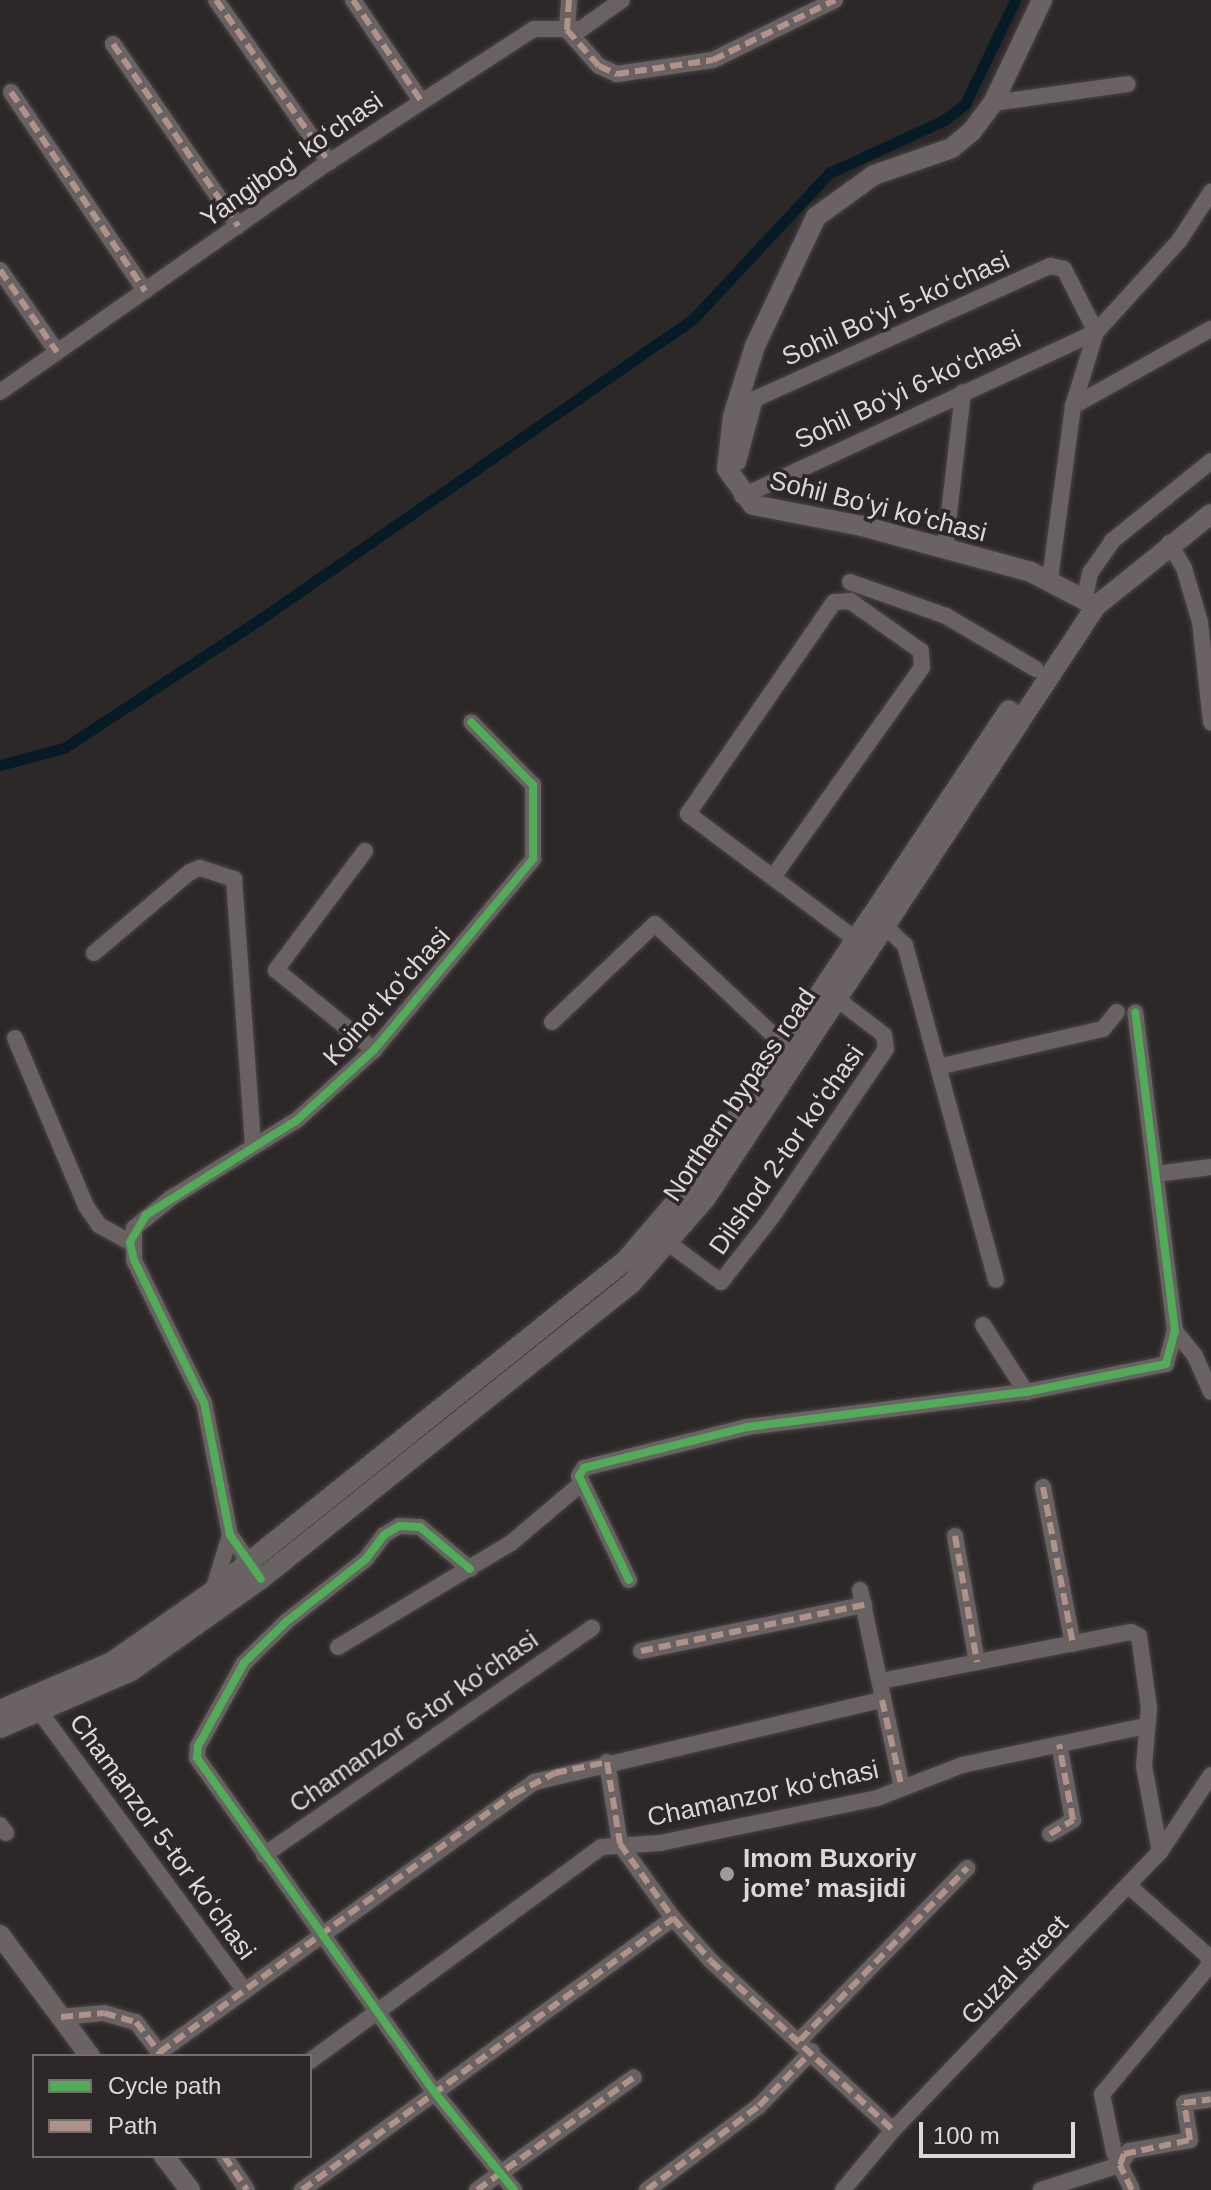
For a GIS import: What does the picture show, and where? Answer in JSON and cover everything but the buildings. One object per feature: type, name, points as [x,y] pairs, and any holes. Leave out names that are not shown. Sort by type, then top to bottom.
[{"type":"main road","points":[[727,469],[733,416],[755,346],[816,217],[874,175],[952,148],[993,103],[1042,0]]},
{"type":"main road","name":"Sohil Boʻyi koʻchasi","points":[[727,469],[742,496],[773,512],[862,526],[945,548],[1050,579],[1091,601]]},
{"type":"main road","name":"Northern bypass road","points":[[530,1353],[679,1202],[785,1046],[862,944],[1036,669],[1091,601],[1211,499]]},
{"type":"main road","name":"Northern bypass road","points":[[0,1728],[131,1671],[530,1353],[631,1284],[705,1199],[837,999],[862,944],[884,925],[1091,601],[1211,514]]},
{"type":"main road","name":"Northern bypass road","points":[[0,1710],[112,1662],[213,1591],[255,1572]]},
{"type":"main road","points":[[0,1935],[89,2054]]},
{"type":"main road","points":[[166,2158],[190,2190]]},
{"type":"street","points":[[216,0],[329,162]]},
{"type":"street","points":[[569,0],[567,30],[599,66],[617,74],[655,71],[713,60],[835,0]]},
{"type":"street","name":"Yangibogʻ koʻchasi","points":[[0,392],[329,162],[534,29],[567,30],[596,22],[622,0]]},
{"type":"street","points":[[360,3],[421,101]]},
{"type":"street","points":[[113,44],[238,226]]},
{"type":"street","points":[[993,103],[1128,84]]},
{"type":"street","points":[[11,92],[145,291]]},
{"type":"street","points":[[1050,579],[1073,406],[1096,332],[1179,241],[1211,192]]},
{"type":"street","name":"Sohil Boʻyi 5-koʻchasi","points":[[727,469],[738,462],[752,401],[1050,266],[1064,269],[1096,332]]},
{"type":"street","points":[[0,270],[57,352]]},
{"type":"street","points":[[1073,406],[1211,329]]},
{"type":"street","name":"Sohil Boʻyi 6-koʻchasi","points":[[742,496],[1096,332]]},
{"type":"street","points":[[945,548],[963,392]]},
{"type":"street","points":[[1091,601],[1090,573],[1112,541],[1211,461]]},
{"type":"street","points":[[1169,543],[1184,568],[1200,622],[1211,722]]},
{"type":"street","points":[[850,582],[946,616],[1036,669]]},
{"type":"street","points":[[773,877],[922,667],[921,651],[850,601],[834,602],[689,808],[692,819],[862,944]]},
{"type":"street","name":"Koinot koʻchasi","points":[[130,1242],[146,1215],[297,1120],[374,1050],[533,859],[533,785],[471,722]]},
{"type":"street","points":[[365,851],[276,970],[374,1050]]},
{"type":"street","points":[[94,953],[190,872],[200,868],[234,879],[253,1145]]},
{"type":"street","points":[[552,1022],[655,924],[785,1046]]},
{"type":"street","points":[[884,925],[905,945],[996,1280]]},
{"type":"street","name":"Dilshod 2-tor koʻchasi","points":[[667,1242],[721,1282],[771,1218],[886,1049],[884,1035],[837,999]]},
{"type":"street","points":[[938,1067],[1103,1029],[1117,1012]]},
{"type":"street","points":[[629,1580],[582,1483],[579,1472],[584,1468],[747,1427],[1026,1392],[1158,1369],[1170,1358],[1175,1331],[1135,1012]]},
{"type":"street","points":[[15,1038],[86,1206],[99,1225],[130,1242],[134,1260],[204,1403],[230,1535],[255,1572]]},
{"type":"street","points":[[1156,1174],[1211,1167]]},
{"type":"street","points":[[983,1325],[1026,1392]]},
{"type":"street","points":[[1175,1331],[1195,1356],[1211,1392]]},
{"type":"street","points":[[338,1647],[511,1543],[582,1483]]},
{"type":"street","points":[[1043,1487],[1073,1644]]},
{"type":"street","points":[[470,1569],[429,1532],[399,1526],[244,1663],[198,1746],[197,1758],[322,1938],[380,2010],[435,2093],[514,2190]]},
{"type":"street","points":[[213,1591],[230,1535]]},
{"type":"street","points":[[955,1536],[977,1662]]},
{"type":"street","points":[[641,1651],[862,1598],[902,1788]]},
{"type":"street","name":"Chamanzor 6-tor koʻchasi","points":[[264,1855],[592,1628]]},
{"type":"street","points":[[881,1681],[1131,1632],[1139,1636],[1149,1708],[1144,1766],[1160,1852]]},
{"type":"street","name":"Chamanzor 5-tor koʻchasi","points":[[161,2054],[514,1794],[555,1773],[882,1700]]},
{"type":"street","name":"Chamanzor 5-tor koʻchasi","points":[[40,1712],[245,1991]]},
{"type":"street","name":"Chamanzor koʻchasi","points":[[312,2060],[601,1847],[660,1843],[877,1798],[962,1765],[1146,1726]]},
{"type":"street","points":[[1050,1834],[1073,1820],[1059,1744]]},
{"type":"street","name":"Chamanzor koʻchasi","points":[[607,1762],[620,1844],[673,1918],[711,1961],[893,2130]]},
{"type":"street","name":"Guzal street","points":[[843,2190],[893,2130],[1160,1852],[1211,1775]]},
{"type":"street","points":[[647,2190],[759,2106],[806,2046],[967,1868]]},
{"type":"street","points":[[1129,1886],[1207,1955],[1210,1965],[1102,2094],[1120,2165],[1132,2190]]},
{"type":"street","points":[[302,2190],[673,1918]]},
{"type":"street","points":[[61,2017],[104,2013],[123,2017],[136,2022],[161,2054]]},
{"type":"street","points":[[477,2190],[634,2077]]},
{"type":"street","points":[[1041,2190],[1120,2165],[1129,2151],[1190,2140],[1184,2103],[1211,2099]]},
{"type":"street","points":[[225,2158],[247,2190]]},
{"type":"waterway","points":[[0,765],[64,748],[259,620],[693,319],[829,173],[944,120],[965,104],[1015,0]]},
{"type":"marked path","points":[[216,0],[329,162]]},
{"type":"marked path","points":[[353,0],[421,101]]},
{"type":"marked path","points":[[569,0],[567,30],[599,66],[617,74],[713,60],[835,0]]},
{"type":"marked path","points":[[113,44],[238,226]]},
{"type":"marked path","points":[[11,92],[145,291]]},
{"type":"marked path","points":[[0,270],[57,352]]},
{"type":"marked path","points":[[1043,1487],[1073,1644]]},
{"type":"marked path","points":[[955,1536],[977,1662]]},
{"type":"marked path","points":[[641,1651],[864,1605]]},
{"type":"marked path","points":[[882,1700],[902,1788]]},
{"type":"marked path","points":[[1050,1834],[1073,1820],[1059,1744]]},
{"type":"marked path","points":[[160,2052],[514,1794],[555,1773],[607,1762],[620,1844],[673,1918],[711,1961],[893,2130]]},
{"type":"marked path","points":[[800,2040],[967,1868]]},
{"type":"marked path","points":[[302,2190],[673,1918]]},
{"type":"marked path","points":[[61,2017],[104,2013],[136,2022],[160,2054]]},
{"type":"marked path","points":[[647,2190],[759,2106],[812,2051]]},
{"type":"marked path","points":[[477,2190],[634,2077]]},
{"type":"marked path","points":[[1132,2190],[1120,2165],[1124,2154],[1190,2140],[1184,2103],[1211,2099]]},
{"type":"marked path","points":[[225,2158],[247,2190]]},
{"type":"cycle path","points":[[261,1579],[230,1535],[204,1403],[134,1260],[130,1242],[146,1215],[297,1120],[374,1050],[533,859],[533,785],[471,722]]},
{"type":"cycle path","points":[[629,1580],[579,1476],[584,1468],[747,1427],[1026,1392],[1166,1364],[1175,1331],[1135,1012]]},
{"type":"cycle path","points":[[470,1569],[420,1527],[399,1526],[384,1535],[366,1559],[286,1622],[244,1663],[198,1746],[197,1758],[435,2093],[514,2190]]},
{"type":"place","name":"Imom Buxoriy jome’ masjidi","points":[[727,1874]]}]
